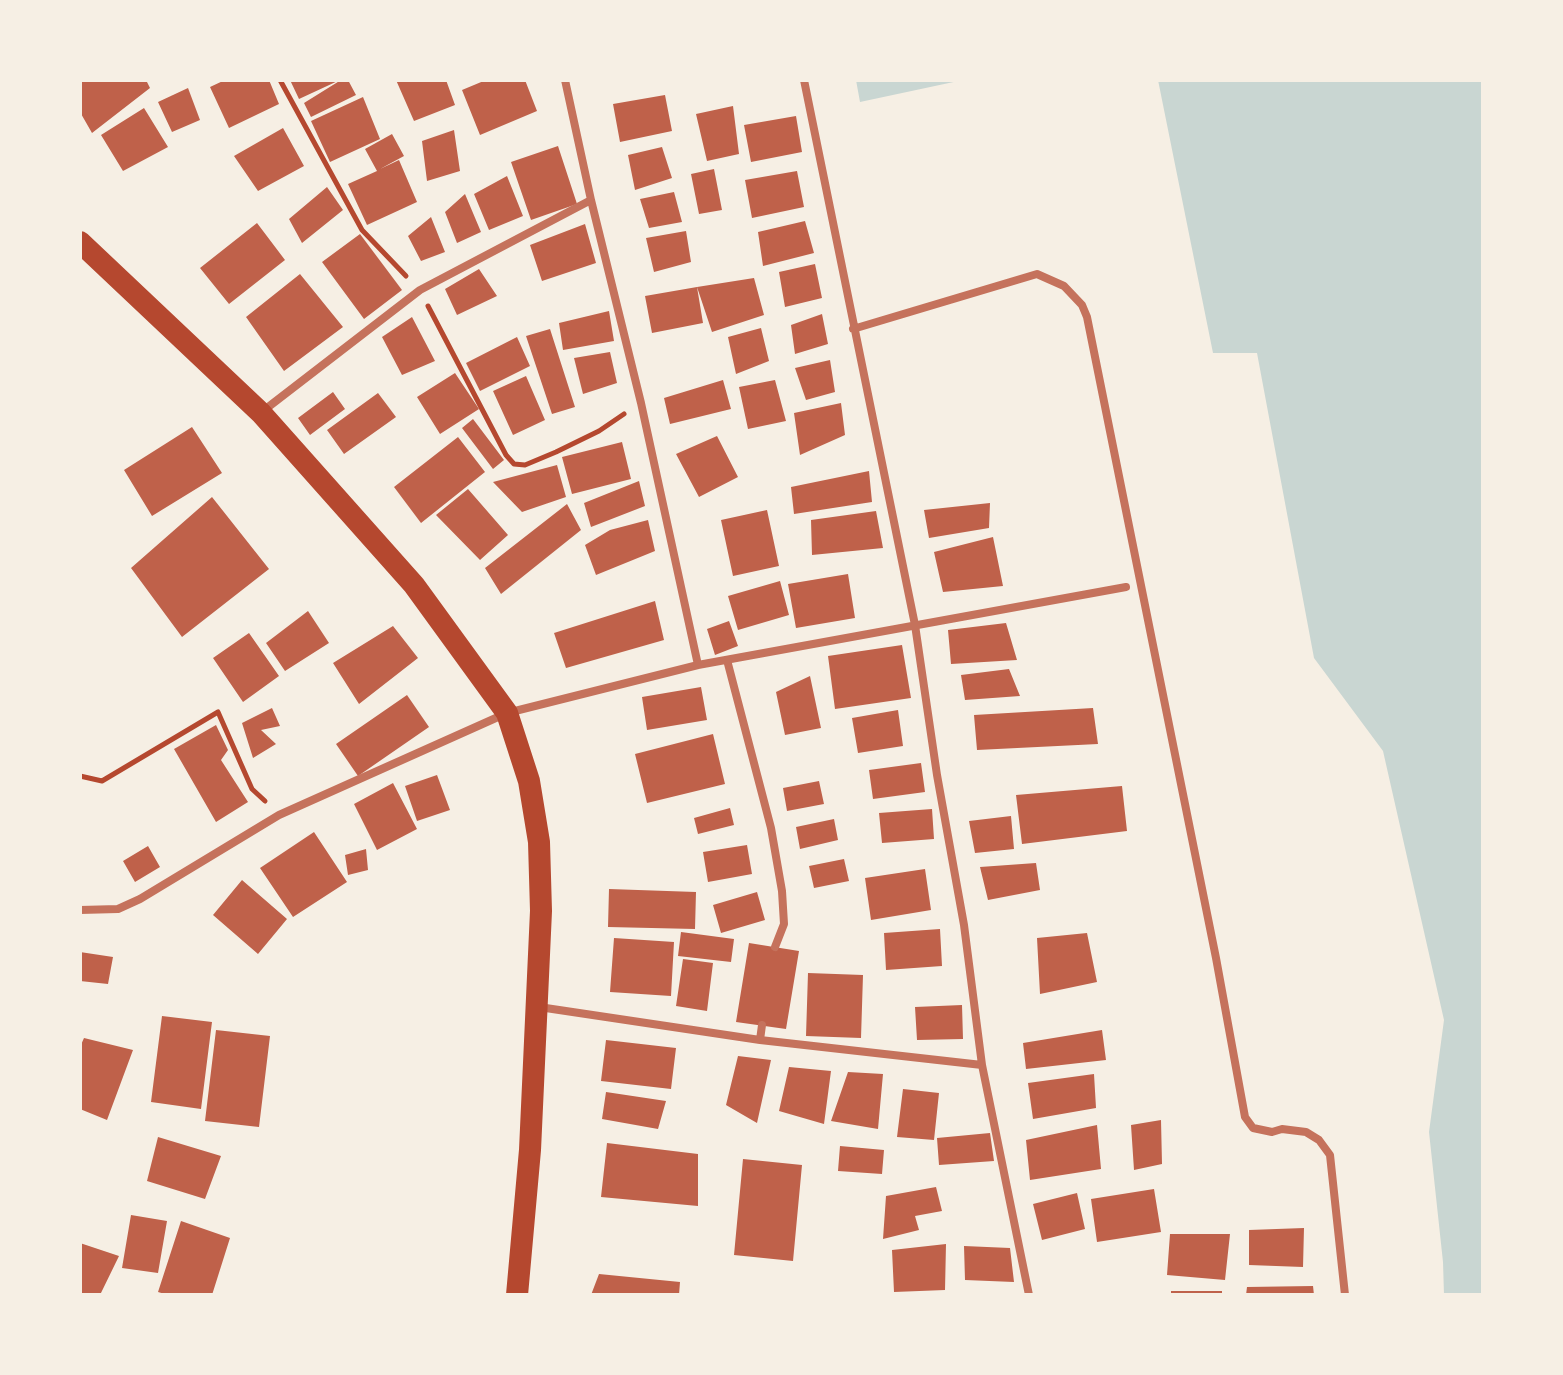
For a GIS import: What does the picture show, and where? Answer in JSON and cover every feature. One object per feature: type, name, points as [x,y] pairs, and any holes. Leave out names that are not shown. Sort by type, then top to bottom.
[{"type":"highway","points":[[80,242],[261,413],[414,585],[507,713],[529,781],[539,842],[541,924],[517,1295]]},
{"type":"street","points":[[565,80],[641,403],[698,665]]},
{"type":"street","points":[[804,80],[915,625],[937,775],[964,925],[982,1065],[1029,1295]]},
{"type":"street","points":[[261,413],[420,290],[591,200]]},
{"type":"street","points":[[853,329],[1037,274],[1064,286],[1082,305],[1213,942],[1245,1117],[1253,1128],[1272,1132],[1282,1129],[1306,1132],[1319,1140],[1330,1155],[1345,1295]]},
{"type":"street","points":[[80,910],[118,909],[140,899],[279,815],[507,713],[698,665],[1126,587]]},
{"type":"street","points":[[727,660],[771,828],[782,891],[784,924],[775,947]]},
{"type":"street","points":[[538,1007],[760,1040],[982,1065]]},
{"type":"street","points":[[760,1040],[762,1025]]},
{"type":"path","points":[[280,80],[362,230],[420,290],[506,455],[514,464],[525,465],[556,452],[599,431],[641,403]]},
{"type":"path","points":[[80,776],[102,781],[218,712],[252,789],[279,815]]},
{"type":"shaded area","points":[[856,80],[963,80],[860,102]]},
{"type":"shaded area","points":[[1158,80],[1483,80],[1483,1295],[1444,1295],[1429,1132],[1444,1020],[1383,751],[1314,658],[1257,353],[1213,353]]},
{"type":"building","points":[[80,80],[146,80],[150,88],[92,133],[80,112]]},
{"type":"building","points":[[225,80],[269,80],[279,104],[229,128],[210,87]]},
{"type":"building","points":[[290,80],[340,80],[299,99]]},
{"type":"building","points":[[341,80],[348,80],[356,95],[311,117],[304,103]]},
{"type":"building","points":[[396,80],[446,80],[455,105],[414,121]]},
{"type":"building","points":[[486,80],[525,80],[537,111],[480,135],[462,90]]},
{"type":"building","points":[[188,88],[200,120],[172,132],[158,102]]},
{"type":"building","points":[[665,95],[672,131],[620,142],[613,104]]},
{"type":"building","points":[[363,97],[380,139],[330,162],[311,121]]},
{"type":"building","points":[[733,106],[739,154],[707,161],[696,114]]},
{"type":"building","points":[[144,108],[168,147],[123,171],[101,135]]},
{"type":"building","points":[[796,116],[802,152],[751,162],[744,125]]},
{"type":"building","points":[[283,128],[304,166],[258,191],[234,156]]},
{"type":"building","points":[[454,130],[460,171],[427,181],[422,141]]},
{"type":"building","points":[[392,134],[404,156],[380,169],[399,160],[417,202],[367,225],[348,184],[377,171],[365,149]]},
{"type":"building","points":[[558,146],[577,204],[531,220],[511,162]]},
{"type":"building","points":[[662,147],[672,178],[635,190],[628,155]]},
{"type":"building","points":[[714,169],[722,210],[699,214],[691,174]]},
{"type":"building","points":[[797,171],[804,207],[752,218],[745,180]]},
{"type":"building","points":[[507,176],[523,216],[489,230],[474,194]]},
{"type":"building","points":[[327,187],[343,210],[302,243],[289,219]]},
{"type":"building","points":[[674,192],[682,222],[649,228],[640,199]]},
{"type":"building","points":[[465,194],[481,232],[457,243],[445,212]]},
{"type":"building","points":[[431,217],[445,252],[421,261],[408,236]]},
{"type":"building","points":[[805,221],[814,253],[763,266],[758,232]]},
{"type":"building","points":[[257,223],[285,260],[229,304],[200,268]]},
{"type":"building","points":[[585,224],[596,263],[542,281],[530,245]]},
{"type":"building","points":[[686,231],[691,262],[654,272],[646,238]]},
{"type":"building","points":[[360,234],[402,290],[364,319],[322,262]]},
{"type":"building","points":[[815,264],[822,298],[785,307],[779,272]]},
{"type":"building","points":[[479,269],[497,296],[457,315],[445,289]]},
{"type":"building","points":[[300,274],[343,327],[284,371],[246,317]]},
{"type":"building","points":[[754,278],[764,315],[712,332],[697,287]]},
{"type":"building","points":[[697,287],[703,323],[652,333],[645,296]]},
{"type":"building","points":[[609,311],[614,341],[563,350],[559,323]]},
{"type":"building","points":[[822,314],[828,344],[795,354],[791,325]]},
{"type":"building","points":[[412,317],[435,361],[402,375],[382,337]]},
{"type":"building","points":[[761,328],[769,361],[736,374],[728,337]]},
{"type":"building","points":[[550,329],[575,407],[552,414],[526,336]]},
{"type":"building","points":[[517,337],[530,366],[480,391],[466,363]]},
{"type":"building","points":[[610,352],[617,383],[583,394],[574,358]]},
{"type":"building","points":[[830,360],[835,392],[806,400],[795,368]]},
{"type":"building","points":[[455,373],[479,409],[440,434],[417,397]]},
{"type":"building","points":[[526,376],[545,420],[513,435],[493,391]]},
{"type":"building","points":[[723,380],[731,409],[670,424],[664,398]]},
{"type":"building","points":[[775,380],[786,421],[748,429],[739,387]]},
{"type":"building","points":[[333,392],[345,409],[310,435],[298,418]]},
{"type":"building","points":[[378,393],[396,417],[344,454],[327,430]]},
{"type":"building","points":[[841,403],[845,435],[800,455],[794,413]]},
{"type":"building","points":[[473,419],[504,460],[493,469],[462,428]]},
{"type":"building","points":[[192,427],[222,473],[152,516],[124,470]]},
{"type":"building","points":[[717,436],[738,477],[699,497],[676,454]]},
{"type":"building","points":[[458,437],[485,472],[421,523],[394,487]]},
{"type":"building","points":[[622,442],[631,479],[572,494],[562,457]]},
{"type":"building","points":[[557,465],[566,497],[522,512],[493,482]]},
{"type":"building","points":[[869,471],[872,502],[794,514],[791,487]]},
{"type":"building","points":[[639,481],[645,506],[591,527],[584,503]]},
{"type":"building","points":[[468,489],[508,535],[480,560],[436,515]]},
{"type":"building","points":[[212,497],[269,569],[182,637],[131,568]]},
{"type":"building","points":[[990,503],[989,528],[929,538],[924,510]]},
{"type":"building","points":[[567,504],[581,530],[501,594],[485,568]]},
{"type":"building","points":[[767,510],[779,566],[733,576],[721,520]]},
{"type":"building","points":[[876,511],[883,548],[812,555],[811,520]]},
{"type":"building","points":[[648,520],[655,551],[596,575],[585,545],[610,530]]},
{"type":"building","points":[[993,537],[1003,586],[943,592],[934,552]]},
{"type":"building","points":[[848,574],[855,618],[796,628],[788,584]]},
{"type":"building","points":[[780,581],[789,615],[738,630],[728,596]]},
{"type":"building","points":[[655,601],[664,640],[566,668],[554,633]]},
{"type":"building","points":[[308,611],[329,643],[285,671],[266,643]]},
{"type":"building","points":[[729,621],[738,646],[715,655],[707,629]]},
{"type":"building","points":[[1006,623],[1017,660],[951,664],[948,630]]},
{"type":"building","points":[[393,626],[418,658],[359,704],[333,663]]},
{"type":"building","points":[[249,633],[279,676],[243,702],[213,658]]},
{"type":"building","points":[[902,645],[911,698],[835,709],[828,656]]},
{"type":"building","points":[[1009,669],[1020,696],[965,700],[961,675]]},
{"type":"building","points":[[810,676],[821,728],[785,735],[776,692]]},
{"type":"building","points":[[701,687],[707,720],[647,730],[642,697]]},
{"type":"building","points":[[407,695],[429,727],[358,776],[336,744]]},
{"type":"building","points":[[272,708],[280,726],[261,730],[276,744],[253,758],[242,723]]},
{"type":"building","points":[[1093,708],[1098,744],[977,750],[974,715]]},
{"type":"building","points":[[898,710],[903,746],[858,753],[852,718]]},
{"type":"building","points":[[216,725],[228,750],[221,760],[248,802],[216,822],[174,749]]},
{"type":"building","points":[[713,734],[725,784],[647,803],[635,754]]},
{"type":"building","points":[[921,763],[925,792],[873,799],[869,770]]},
{"type":"building","points":[[437,775],[450,810],[417,821],[405,786]]},
{"type":"building","points":[[819,781],[824,804],[787,811],[783,788]]},
{"type":"building","points":[[393,783],[417,829],[377,850],[354,804]]},
{"type":"building","points":[[1122,786],[1127,831],[1022,844],[1016,795]]},
{"type":"building","points":[[730,808],[734,825],[698,834],[694,818]]},
{"type":"building","points":[[932,809],[934,839],[882,843],[879,813]]},
{"type":"building","points":[[1011,816],[1014,849],[975,853],[969,821]]},
{"type":"building","points":[[834,819],[838,840],[800,849],[796,827]]},
{"type":"building","points":[[314,832],[347,882],[293,917],[260,868]]},
{"type":"building","points":[[747,845],[752,874],[708,882],[703,852]]},
{"type":"building","points":[[148,846],[160,867],[135,882],[123,861]]},
{"type":"building","points":[[366,849],[368,870],[348,875],[345,855]]},
{"type":"building","points":[[844,859],[849,881],[814,888],[809,866]]},
{"type":"building","points":[[1036,863],[1040,890],[988,900],[980,867]]},
{"type":"building","points":[[925,869],[931,910],[871,920],[865,878]]},
{"type":"building","points":[[242,880],[287,919],[258,954],[213,915]]},
{"type":"building","points":[[609,889],[696,892],[695,929],[608,927]]},
{"type":"building","points":[[757,892],[765,920],[721,933],[713,905]]},
{"type":"building","points":[[940,929],[942,966],[886,970],[884,933]]},
{"type":"building","points":[[681,932],[734,939],[731,962],[678,956]]},
{"type":"building","points":[[1087,933],[1097,982],[1040,994],[1037,938]]},
{"type":"building","points":[[614,938],[674,942],[671,996],[610,992]]},
{"type":"building","points":[[749,943],[799,951],[786,1029],[736,1022]]},
{"type":"building","points":[[80,952],[113,957],[108,984],[80,981]]},
{"type":"building","points":[[683,959],[713,963],[707,1011],[676,1006]]},
{"type":"building","points":[[808,973],[863,975],[861,1038],[806,1036]]},
{"type":"building","points":[[962,1005],[963,1039],[917,1040],[915,1007]]},
{"type":"building","points":[[162,1016],[212,1022],[201,1109],[151,1102]]},
{"type":"building","points":[[216,1030],[270,1036],[259,1127],[205,1121]]},
{"type":"building","points":[[1102,1030],[1106,1060],[1026,1069],[1023,1043]]},
{"type":"building","points":[[84,1038],[133,1050],[107,1120],[80,1109],[80,1047]]},
{"type":"building","points":[[606,1040],[676,1048],[671,1089],[601,1081]]},
{"type":"building","points":[[738,1056],[771,1060],[757,1123],[726,1105]]},
{"type":"building","points":[[789,1067],[831,1071],[824,1124],[779,1111]]},
{"type":"building","points":[[848,1072],[883,1074],[878,1129],[831,1121]]},
{"type":"building","points":[[1094,1074],[1096,1108],[1033,1119],[1028,1083]]},
{"type":"building","points":[[903,1089],[939,1093],[934,1140],[897,1137]]},
{"type":"building","points":[[606,1092],[666,1101],[658,1129],[602,1119]]},
{"type":"building","points":[[1161,1120],[1162,1164],[1134,1170],[1131,1125]]},
{"type":"building","points":[[1097,1125],[1101,1169],[1030,1180],[1026,1140]]},
{"type":"building","points":[[990,1133],[994,1161],[939,1165],[937,1138]]},
{"type":"building","points":[[158,1137],[221,1156],[205,1199],[147,1181]]},
{"type":"building","points":[[607,1143],[698,1154],[698,1206],[601,1197]]},
{"type":"building","points":[[840,1146],[884,1150],[882,1174],[838,1171]]},
{"type":"building","points":[[743,1159],[802,1165],[793,1261],[734,1255]]},
{"type":"building","points":[[936,1187],[942,1211],[915,1216],[919,1230],[883,1239],[886,1196]]},
{"type":"building","points":[[1154,1189],[1161,1232],[1097,1242],[1091,1199]]},
{"type":"building","points":[[1077,1193],[1085,1229],[1042,1240],[1033,1204]]},
{"type":"building","points":[[131,1215],[167,1221],[158,1273],[122,1268]]},
{"type":"building","points":[[181,1221],[230,1238],[212,1295],[168,1295],[158,1292]]},
{"type":"building","points":[[1304,1228],[1303,1267],[1249,1265],[1249,1230]]},
{"type":"building","points":[[1170,1234],[1230,1234],[1225,1280],[1167,1275]]},
{"type":"building","points":[[80,1243],[119,1256],[100,1295],[80,1295]]},
{"type":"building","points":[[946,1244],[945,1290],[894,1292],[892,1250]]},
{"type":"building","points":[[964,1246],[1010,1248],[1014,1282],[965,1280]]},
{"type":"building","points":[[599,1274],[680,1282],[679,1295],[591,1295]]},
{"type":"building","points":[[1313,1286],[1314,1295],[1246,1295],[1247,1287]]},
{"type":"building","points":[[1171,1291],[1222,1291],[1222,1295],[1171,1295]]}]
